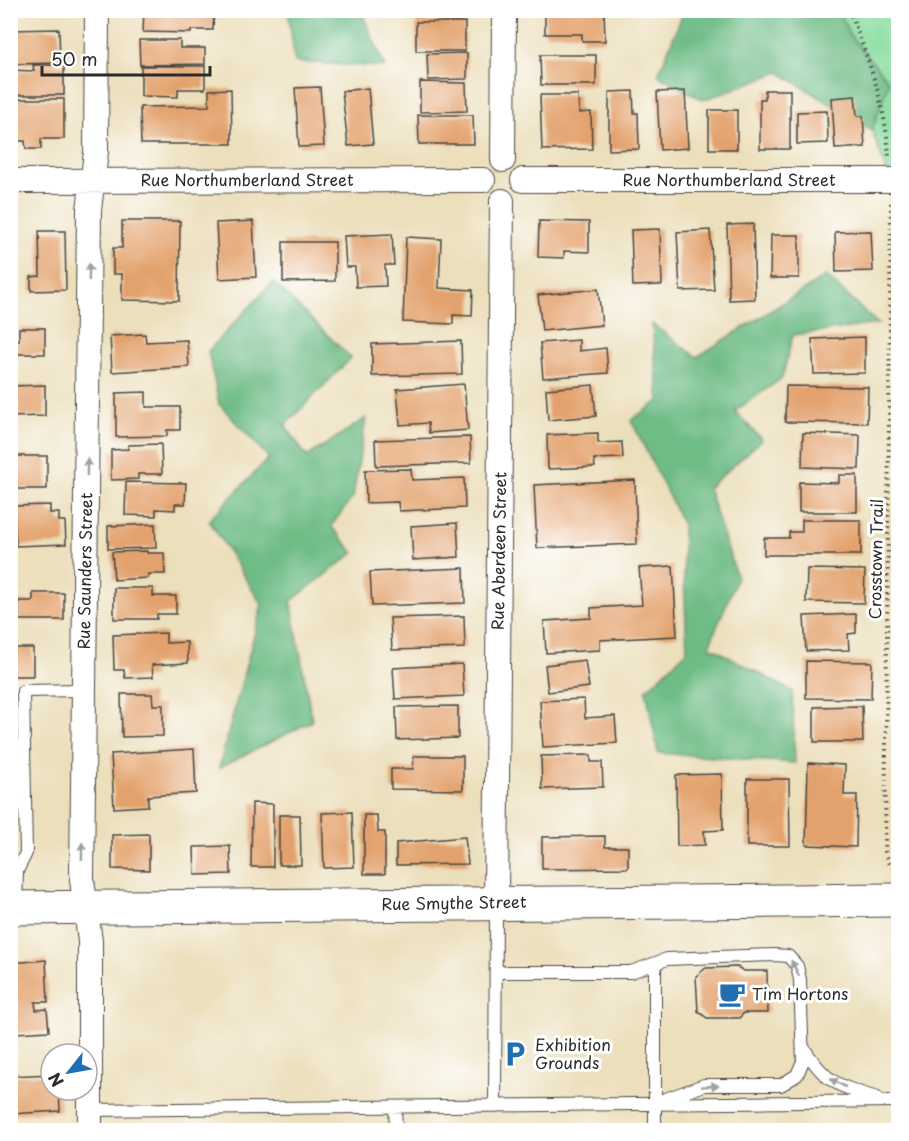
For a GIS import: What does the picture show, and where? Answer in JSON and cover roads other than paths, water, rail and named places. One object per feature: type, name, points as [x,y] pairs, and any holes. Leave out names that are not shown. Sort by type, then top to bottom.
[{"type":"main road","name":"Rue Smythe Street","points":[[13,908],[86,909],[496,902],[896,884]]},
{"type":"street","name":"Rue Saunders Street","points":[[90,1120],[90,941],[82,880],[89,210],[96,152],[97,10]]},
{"type":"street","points":[[503,160],[504,10]]},
{"type":"street","points":[[503,160],[515,163],[524,180],[520,192],[502,201],[486,192],[483,180],[487,168],[503,160]]},
{"type":"street","name":"Rue Northumberland Street","points":[[10,181],[483,180]]},
{"type":"street","name":"Rue Northumberland Street","points":[[524,180],[898,180]]},
{"type":"street","name":"Rue Aberdeen Street","points":[[496,902],[502,201]]},
{"type":"lane","points":[[13,908],[17,871],[26,853],[23,691],[84,690]]},
{"type":"lane","points":[[495,1106],[498,972],[496,902]]},
{"type":"lane","points":[[498,972],[630,972],[667,959],[774,954],[788,956],[797,966],[800,980],[803,1061],[797,1076],[781,1085],[704,1085],[655,1103]]},
{"type":"lane","points":[[655,965],[655,1131]]},
{"type":"lane","points":[[803,1046],[820,1072],[837,1085],[893,1101]]},
{"type":"lane","points":[[90,1120],[395,1107],[893,1101]]},
{"type":"lane","points":[[395,1107],[396,1131]]},
{"type":"place","name":"Tim Hortons","points":[[732,994]]},
{"type":"place","name":"Exhibition Grounds","points":[[515,1054]]}]
